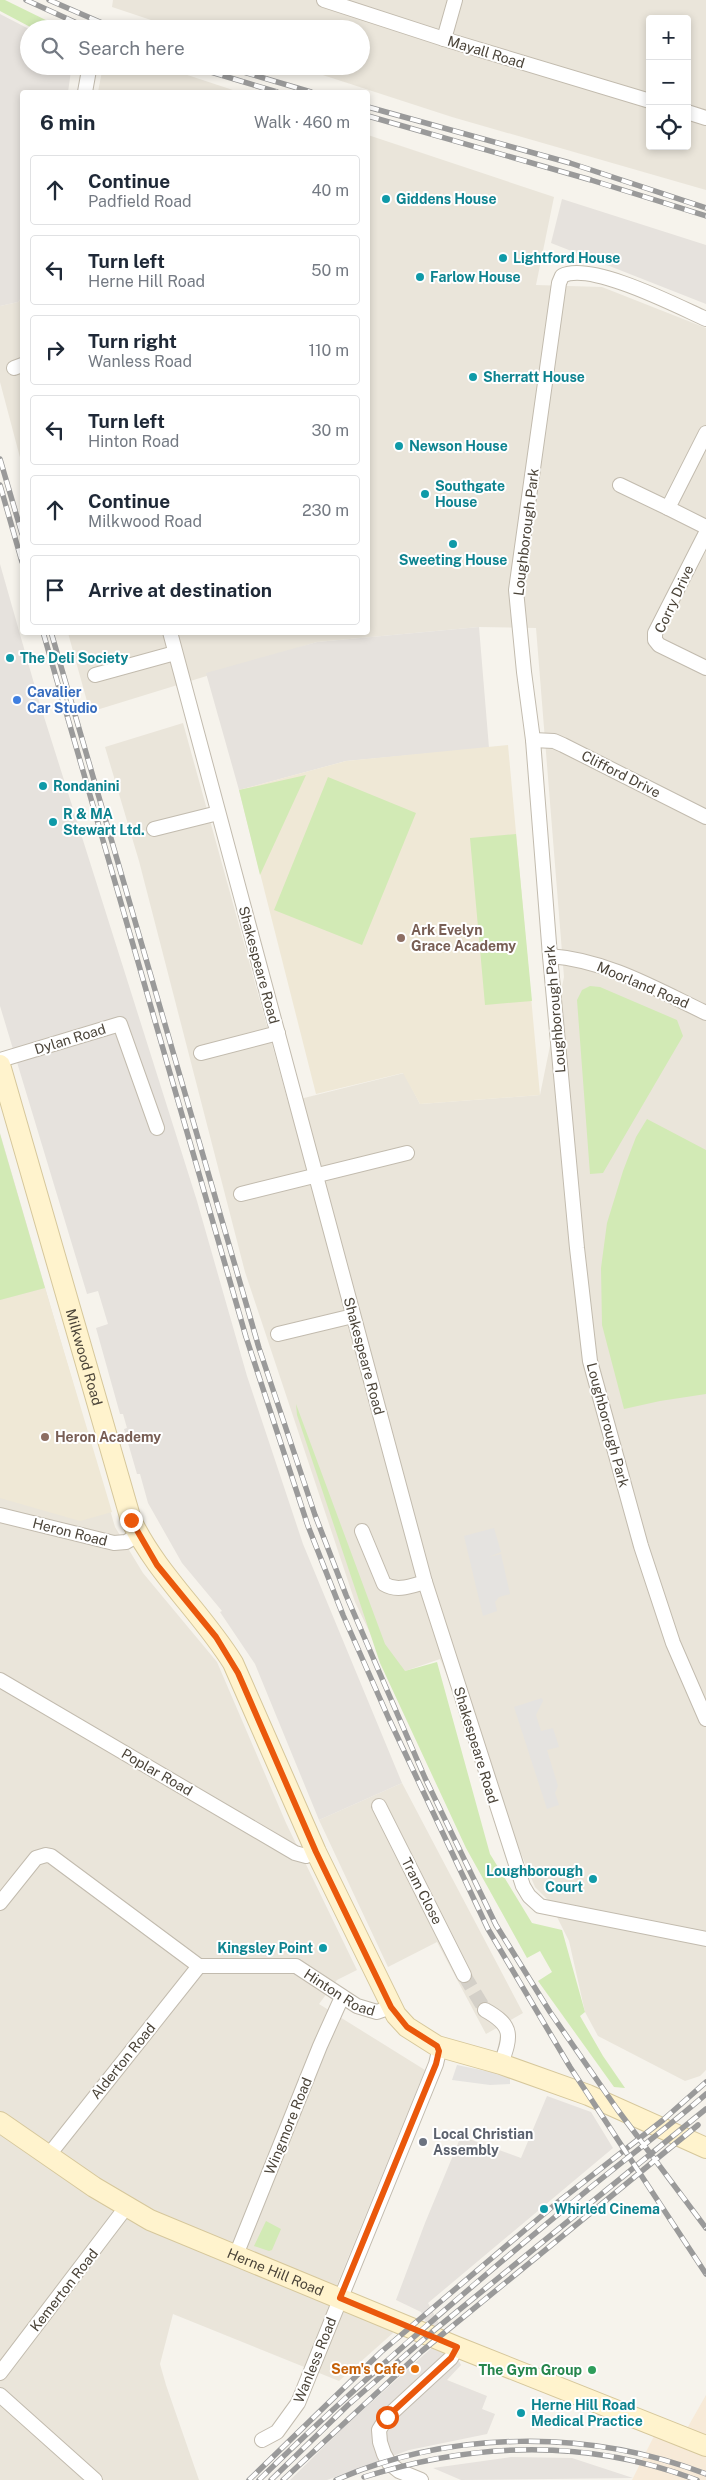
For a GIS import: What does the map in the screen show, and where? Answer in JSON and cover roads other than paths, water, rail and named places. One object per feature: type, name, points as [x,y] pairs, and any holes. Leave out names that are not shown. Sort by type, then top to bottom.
[{"type":"main road","name":"Milkwood Road","points":[[0,1065],[123,1494],[138,1535],[162,1573],[212,1632],[233,1663],[316,1852],[391,2007]]},
{"type":"main road","name":"Hinton Road","points":[[391,2007],[407,2027],[437,2046],[500,2064],[588,2095],[706,2148]]},
{"type":"main road","name":"Herne Hill Road","points":[[0,2122],[48,2156],[127,2206],[172,2230],[457,2347],[706,2446]]},
{"type":"street","name":"Mayall Road","points":[[324,0],[444,40],[646,100]]},
{"type":"street","points":[[444,40],[455,0]]},
{"type":"street","points":[[85,90],[88,75]]},
{"type":"street","points":[[691,113],[706,118]]},
{"type":"street","name":"Loughborough Park","points":[[706,319],[641,289],[570,272],[562,276],[559,283],[516,590],[524,672],[534,740],[550,956],[590,1362],[642,1546],[673,1643],[703,1702],[706,1719]]},
{"type":"street","points":[[668,508],[706,433]]},
{"type":"street","points":[[620,485],[706,527]]},
{"type":"street","name":"Corry Drive","points":[[706,533],[655,633],[655,640],[659,644],[706,668]]},
{"type":"street","name":"Shakespeare Road","points":[[171,635],[425,1582],[503,1829],[523,1886],[529,1896],[540,1906],[557,1911],[706,1939]]},
{"type":"street","points":[[94,675],[175,653]]},
{"type":"street","name":"Clifford Drive","points":[[534,740],[554,741],[563,745],[706,817]]},
{"type":"street","points":[[154,829],[218,813]]},
{"type":"street","name":"Moorland Road","points":[[550,956],[569,958],[609,969],[706,1013]]},
{"type":"street","name":"Dylan Road","points":[[0,1060],[120,1024],[157,1128]]},
{"type":"street","points":[[201,1053],[278,1033]]},
{"type":"street","points":[[241,1194],[406,1153]]},
{"type":"street","points":[[278,1334],[353,1316]]},
{"type":"street","name":"Heron Road","points":[[0,1515],[114,1543],[126,1542],[138,1535]]},
{"type":"street","points":[[362,1531],[384,1584],[400,1588],[425,1582]]},
{"type":"street","name":"Poplar Road","points":[[0,1680],[295,1853],[306,1856],[316,1852]]},
{"type":"street","name":"Tram Close","points":[[379,1806],[464,1975]]},
{"type":"street","points":[[0,1903],[36,1858],[46,1855],[51,1856],[199,1966]]},
{"type":"street","name":"Hinton Road","points":[[199,1966],[296,1966],[342,1998],[369,2010],[381,2012],[391,2007]]},
{"type":"street","name":"Alderton Road","points":[[48,2156],[199,1966]]},
{"type":"street","name":"Wingmore Road","points":[[236,2255],[316,2055],[342,1998]]},
{"type":"street","points":[[486,2010],[500,2018],[508,2029],[509,2038],[500,2064]]},
{"type":"street","name":"Wanless Road","points":[[262,2440],[277,2432],[298,2403],[436,2064],[439,2051],[437,2046]]},
{"type":"street","name":"Kemerton Road","points":[[0,2373],[127,2206]]},
{"type":"street","points":[[421,2480],[399,2471],[389,2463],[380,2442],[379,2430],[387,2417],[451,2358],[457,2347]]},
{"type":"street","points":[[0,2396],[94,2480]]},
{"type":"tunnel","points":[[464,1975],[485,2010]]},
{"type":"railway","points":[[26,0],[70,20]]},
{"type":"railway","points":[[49,0],[95,20]]},
{"type":"railway","points":[[221,75],[270,90]]},
{"type":"railway","points":[[253,75],[304,90]]},
{"type":"railway","points":[[370,108],[570,163],[706,208]]},
{"type":"railway","points":[[370,117],[591,180],[706,216]]},
{"type":"railway","points":[[0,459],[20,527]]},
{"type":"railway","points":[[0,485],[20,555]]},
{"type":"railway","points":[[44,635],[246,1337],[308,1526],[343,1615],[389,1719],[488,1929],[570,2067],[706,2274]]},
{"type":"railway","points":[[52,635],[259,1348],[315,1515],[346,1595],[425,1778],[496,1925],[550,2012],[617,2109],[706,2228]]},
{"type":"railway","points":[[249,2480],[381,2352],[558,2202],[663,2120],[706,2082]]},
{"type":"railway","points":[[259,2480],[378,2368],[501,2261],[706,2094]]},
{"type":"railway","points":[[271,2480],[348,2405],[432,2332],[706,2109]]},
{"type":"railway","points":[[283,2480],[422,2351],[698,2125]]},
{"type":"railway","points":[[336,2480],[380,2464],[426,2452],[473,2444],[520,2441],[568,2443],[615,2449],[661,2459],[706,2474]]},
{"type":"railway","points":[[364,2477],[406,2465],[447,2457],[489,2451],[531,2450],[573,2451],[614,2457],[656,2466],[697,2480]]},
{"type":"place","name":"Giddens House","points":[[386,199]]},
{"type":"place","name":"Lightford House","points":[[503,258]]},
{"type":"place","name":"Farlow House","points":[[420,277]]},
{"type":"place","name":"Sherratt House","points":[[473,377]]},
{"type":"place","name":"Newson House","points":[[399,446]]},
{"type":"place","name":"Southgate House","points":[[425,494]]},
{"type":"place","name":"Sweeting House","points":[[453,544]]},
{"type":"place","name":"The Deli Society","points":[[10,658]]},
{"type":"place","name":"Cavalier Car Studio","points":[[17,700]]},
{"type":"place","name":"Rondanini","points":[[43,786]]},
{"type":"place","name":"R & MA Stewart Ltd.","points":[[53,822]]},
{"type":"place","name":"Ark Evelyn Grace Academy","points":[[401,938]]},
{"type":"place","name":"Heron Academy","points":[[45,1437]]},
{"type":"place","name":"Loughborough Court","points":[[593,1879]]},
{"type":"place","name":"Kingsley Point","points":[[323,1948]]},
{"type":"place","name":"Local Christian Assembly","points":[[423,2142]]},
{"type":"place","name":"Whirled Cinema","points":[[544,2209]]},
{"type":"place","name":"Sem's Cafe","points":[[415,2369]]},
{"type":"place","name":"The Gym Group","points":[[592,2370]]},
{"type":"place","name":"Herne Hill Road Medical Practice","points":[[521,2413]]}]
